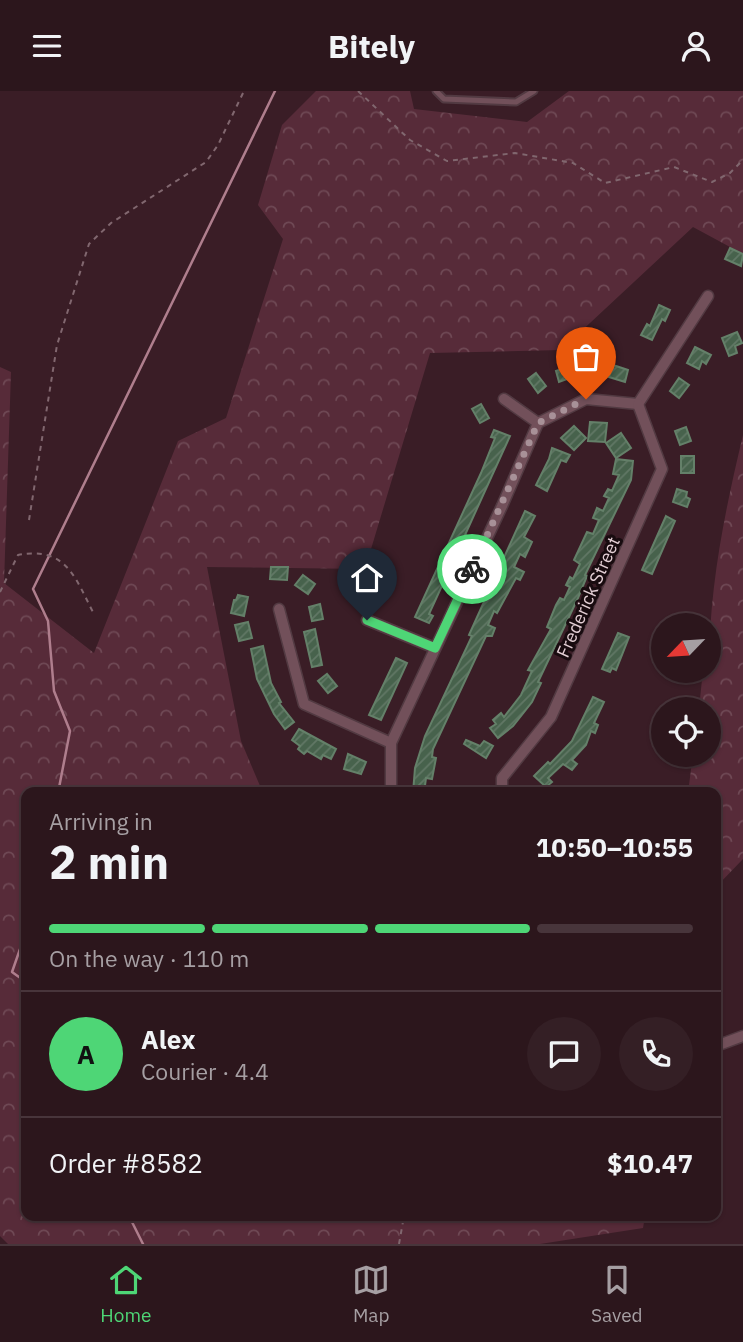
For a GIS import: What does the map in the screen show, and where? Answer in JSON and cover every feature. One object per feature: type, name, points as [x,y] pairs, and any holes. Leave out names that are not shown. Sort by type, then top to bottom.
[{"type":"street","points":[[391,787],[391,743],[538,423],[586,399],[638,404],[708,296]]},
{"type":"street","points":[[504,399],[538,423]]},
{"type":"street","name":"Frederick Street","points":[[502,787],[502,778],[551,717],[662,469],[638,404]]},
{"type":"street","points":[[279,609],[304,704],[391,743]]},
{"type":"street","points":[[367,620],[435,648]]},
{"type":"street","points":[[721,1044],[743,1036]]},
{"type":"lane","points":[[436,91],[444,99],[516,102],[534,91]]},
{"type":"path","points":[[29,520],[57,345],[89,244],[110,223],[206,162],[218,145],[244,91]]},
{"type":"path","points":[[358,91],[410,140],[447,161],[515,153],[573,163],[605,183],[674,167],[712,182],[730,173],[743,160]]},
{"type":"path","points":[[0,592],[18,555],[38,551],[69,566],[94,614]]},
{"type":"path","points":[[400,1243],[403,1221]]},
{"type":"green space","points":[[316,91],[410,91],[414,109],[527,122],[569,91],[743,91],[743,254],[693,227],[561,350],[430,353],[365,569],[207,567],[241,741],[260,787],[21,787],[21,1221],[644,1221],[643,1228],[540,1244],[8,1244],[0,1236],[0,367],[11,372],[4,583],[94,653],[178,441],[226,418],[283,239],[258,205],[282,125]]},
{"type":"green space","points":[[743,435],[743,859],[721,882],[721,787],[689,787],[691,767],[721,767],[721,697],[700,697],[702,683],[721,683],[721,613],[712,613],[719,552]]},
{"type":"building","points":[[730,248],[743,254],[741,266],[725,259]]},
{"type":"building","points":[[659,305],[670,310],[665,321],[662,319],[652,340],[641,335],[647,324],[650,326]]},
{"type":"building","points":[[737,332],[742,343],[735,346],[737,353],[729,356],[722,338]]},
{"type":"building","points":[[695,347],[711,355],[706,364],[702,361],[699,369],[687,363]]},
{"type":"building","points":[[599,364],[599,375],[578,375],[559,382],[556,371],[575,365]]},
{"type":"building","points":[[613,365],[628,370],[625,382],[609,377]]},
{"type":"building","points":[[536,373],[546,386],[538,393],[528,379]]},
{"type":"building","points":[[679,378],[689,385],[679,398],[670,391]]},
{"type":"building","points":[[481,404],[489,418],[480,423],[472,409]]},
{"type":"building","points":[[590,422],[607,423],[605,442],[588,441]]},
{"type":"building","points":[[574,426],[586,438],[574,450],[561,438]]},
{"type":"building","points":[[686,427],[691,441],[680,445],[675,431]]},
{"type":"building","points":[[494,430],[510,436],[465,535],[468,536],[465,543],[462,542],[429,614],[433,616],[429,623],[415,617],[481,473],[495,438],[491,437]]},
{"type":"building","points":[[621,433],[631,448],[616,458],[606,443]]},
{"type":"building","points":[[552,448],[570,455],[566,462],[561,460],[547,491],[536,485]]},
{"type":"building","points":[[681,456],[694,456],[694,473],[681,473]]},
{"type":"building","points":[[616,459],[633,461],[631,480],[585,575],[587,576],[578,598],[538,682],[541,683],[532,702],[513,726],[498,738],[490,728],[496,724],[493,720],[501,713],[504,717],[521,695],[532,671],[528,670],[551,629],[547,627],[556,605],[560,598],[564,600],[570,587],[566,585],[570,577],[573,579],[580,564],[574,560],[587,532],[593,534],[599,520],[593,518],[597,508],[603,511],[609,498],[604,496],[608,489],[612,491],[619,475],[613,474]]},
{"type":"building","points":[[677,489],[687,492],[686,497],[690,499],[687,507],[673,502]]},
{"type":"building","points":[[525,511],[535,516],[524,537],[532,542],[525,557],[520,554],[514,567],[524,572],[520,580],[516,578],[497,613],[494,611],[488,625],[495,628],[492,636],[486,636],[433,749],[432,757],[436,758],[432,779],[426,778],[425,787],[413,787],[415,768],[425,736],[472,636],[469,635]]},
{"type":"building","points":[[666,516],[675,521],[652,574],[642,570]]},
{"type":"building","points":[[271,567],[288,567],[287,580],[270,579]]},
{"type":"building","points":[[303,575],[315,584],[308,594],[295,585]]},
{"type":"building","points":[[238,595],[248,597],[244,616],[231,613]]},
{"type":"building","points":[[320,604],[323,619],[312,621],[309,607]]},
{"type":"building","points":[[248,622],[252,638],[239,641],[235,625]]},
{"type":"building","points":[[315,629],[322,665],[312,667],[304,632]]},
{"type":"building","points":[[618,633],[629,637],[616,670],[612,668],[610,672],[602,669]]},
{"type":"building","points":[[263,646],[271,683],[281,702],[279,703],[294,722],[285,729],[274,714],[257,679],[251,649]]},
{"type":"building","points":[[396,658],[407,663],[381,720],[369,715]]},
{"type":"building","points":[[327,674],[337,686],[328,693],[318,681]]},
{"type":"building","points":[[593,697],[604,702],[594,723],[598,725],[595,733],[591,731],[586,745],[572,760],[577,764],[572,770],[563,764],[548,778],[552,782],[546,787],[534,776],[572,741]]},
{"type":"building","points":[[299,729],[336,749],[331,759],[323,755],[321,759],[307,751],[304,754],[298,749],[300,746],[292,740]]},
{"type":"building","points":[[466,740],[480,746],[484,741],[493,746],[486,758],[464,744]]},
{"type":"building","points":[[348,754],[366,762],[361,774],[344,769]]},
{"type":"waterway","points":[[59,787],[70,731],[54,691],[48,621],[33,589],[275,91]]},
{"type":"waterway","points":[[21,946],[12,972],[21,978]]},
{"type":"waterway","points":[[132,1221],[143,1244]]},
{"type":"way so far","points":[[472,569],[538,423],[586,399]]},
{"type":"route","points":[[367,620],[435,648],[472,569]]}]
